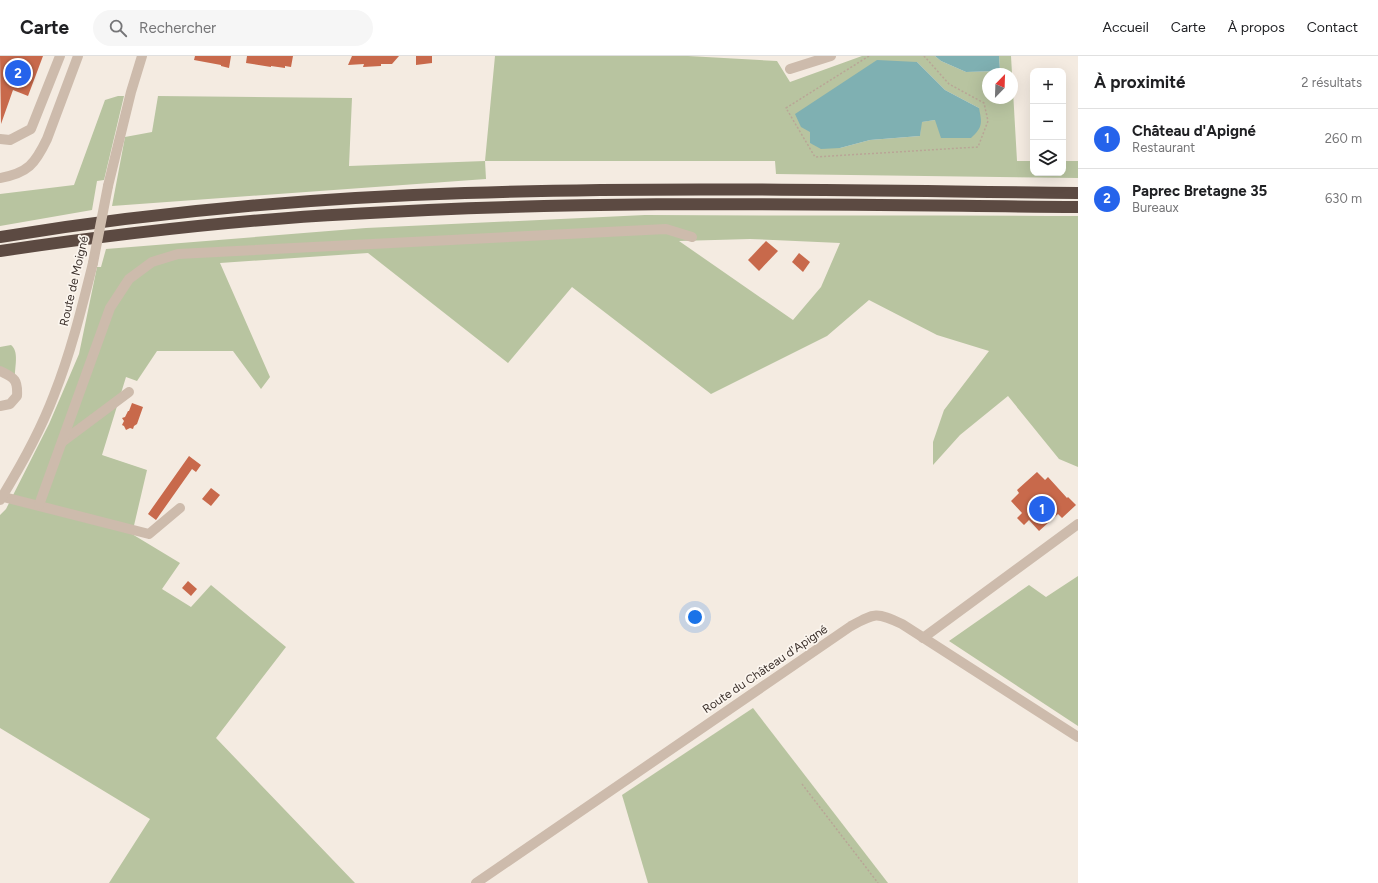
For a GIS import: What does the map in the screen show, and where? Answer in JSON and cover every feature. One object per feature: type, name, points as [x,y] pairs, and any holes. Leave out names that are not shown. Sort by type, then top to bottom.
[{"type":"highway","points":[[0,237],[88,224],[221,209],[346,199],[464,193],[657,190],[1078,193]]},
{"type":"highway","points":[[0,251],[228,223],[429,210],[556,205],[650,204],[1078,207]]},
{"type":"street","points":[[0,139],[10,140],[31,128],[60,56]]},
{"type":"street","points":[[0,178],[15,175],[28,168],[40,153],[78,56]]},
{"type":"street","name":"Route de Moigné","points":[[1,497],[23,462],[40,429],[55,394],[66,361],[80,315],[93,263],[108,186],[131,92],[142,56]]},
{"type":"street","points":[[790,69],[831,56]]},
{"type":"street","points":[[39,505],[110,308],[129,279],[152,262],[178,254],[666,229],[692,237]]},
{"type":"street","points":[[0,371],[13,378],[17,386],[17,396],[10,404],[0,406]]},
{"type":"street","points":[[62,442],[129,392]]},
{"type":"street","points":[[1,497],[39,505],[149,534],[180,508]]},
{"type":"street","points":[[923,638],[1078,524]]},
{"type":"street","name":"Route du Château d'Apigné","points":[[476,883],[844,631],[870,616],[884,615],[902,624],[1078,737]]},
{"type":"path","points":[[869,56],[786,108],[816,157],[978,147],[988,121],[984,103],[949,84],[924,56]]},
{"type":"path","points":[[802,784],[878,883]]},
{"type":"green space","points":[[495,56],[688,56],[777,61],[790,82],[862,56],[935,56],[941,61],[966,72],[982,72],[982,104],[1014,104],[1017,161],[1030,161],[1030,176],[1066,176],[1066,161],[1078,161],[1078,178],[776,174],[775,161],[485,161]],"holes":[[[917,62],[945,90],[979,108],[935,120],[921,122],[920,136],[870,140],[840,148],[810,143],[810,132]]]},
{"type":"green space","points":[[999,56],[1011,56],[1012,68],[1000,68]]},
{"type":"green space","points":[[118,96],[124,96],[104,180],[97,181],[92,210],[0,226],[0,194],[74,185],[105,100]]},
{"type":"green space","points":[[158,96],[352,98],[349,166],[485,161],[486,179],[112,206],[125,137],[152,132]]},
{"type":"green space","points":[[645,215],[1078,216],[1078,467],[1059,459],[1008,396],[960,435],[933,465],[933,442],[944,410],[989,351],[937,335],[869,300],[827,336],[711,394],[572,287],[508,363],[368,253],[220,263],[270,377],[261,389],[233,351],[157,351],[137,381],[126,377],[102,455],[147,470],[132,534],[180,563],[162,589],[191,607],[211,585],[286,647],[216,738],[355,883],[109,883],[150,819],[0,728],[0,515],[6,509],[49,424],[79,354],[97,267],[101,267],[106,249],[366,228]],"holes":[[[750,239],[840,243],[821,287],[793,320],[679,241]]]},
{"type":"green space","points":[[11,345],[16,355],[15,375],[0,368],[0,347]]},
{"type":"green space","points":[[1078,576],[1078,726],[949,641],[1029,585],[1046,597]]},
{"type":"green space","points":[[753,708],[888,883],[648,883],[622,795]]},
{"type":"water","points":[[935,56],[999,56],[1000,68],[982,68],[982,72],[966,72],[941,61]]},
{"type":"water","points":[[877,60],[917,62],[945,90],[979,108],[981,124],[978,131],[971,138],[941,138],[935,120],[922,122],[920,136],[870,140],[840,148],[821,149],[810,143],[810,132],[801,127],[795,114]]},
{"type":"building","points":[[0,56],[43,56],[28,96],[13,90],[1,124]]},
{"type":"building","points":[[195,56],[231,56],[229,68],[194,60]]},
{"type":"building","points":[[247,56],[293,56],[291,67],[285,66],[285,68],[246,63]]},
{"type":"building","points":[[352,56],[399,56],[392,64],[363,67],[364,64],[348,65]]},
{"type":"building","points":[[416,56],[432,56],[432,63],[416,65]]},
{"type":"building","points":[[766,241],[778,251],[759,271],[748,260]]},
{"type":"building","points":[[799,253],[810,262],[803,272],[792,262]]},
{"type":"building","points":[[132,403],[143,407],[137,424],[133,429],[130,428],[126,430],[122,425],[124,421],[122,418],[125,417],[129,411]]},
{"type":"building","points":[[189,456],[201,465],[196,472],[192,469],[156,520],[148,514]]},
{"type":"building","points":[[1037,472],[1045,480],[1048,477],[1067,498],[1068,497],[1076,505],[1062,518],[1058,514],[1039,531],[1029,520],[1024,525],[1017,518],[1022,513],[1011,501],[1019,493],[1017,490]]},
{"type":"building","points":[[211,488],[220,495],[211,506],[202,499]]},
{"type":"building","points":[[188,581],[197,589],[191,596],[182,588]]},
{"type":"place","name":"Paprec Bretagne 35","points":[[18,73]]},
{"type":"place","name":"Château d'Apigné","points":[[1042,509]]}]
